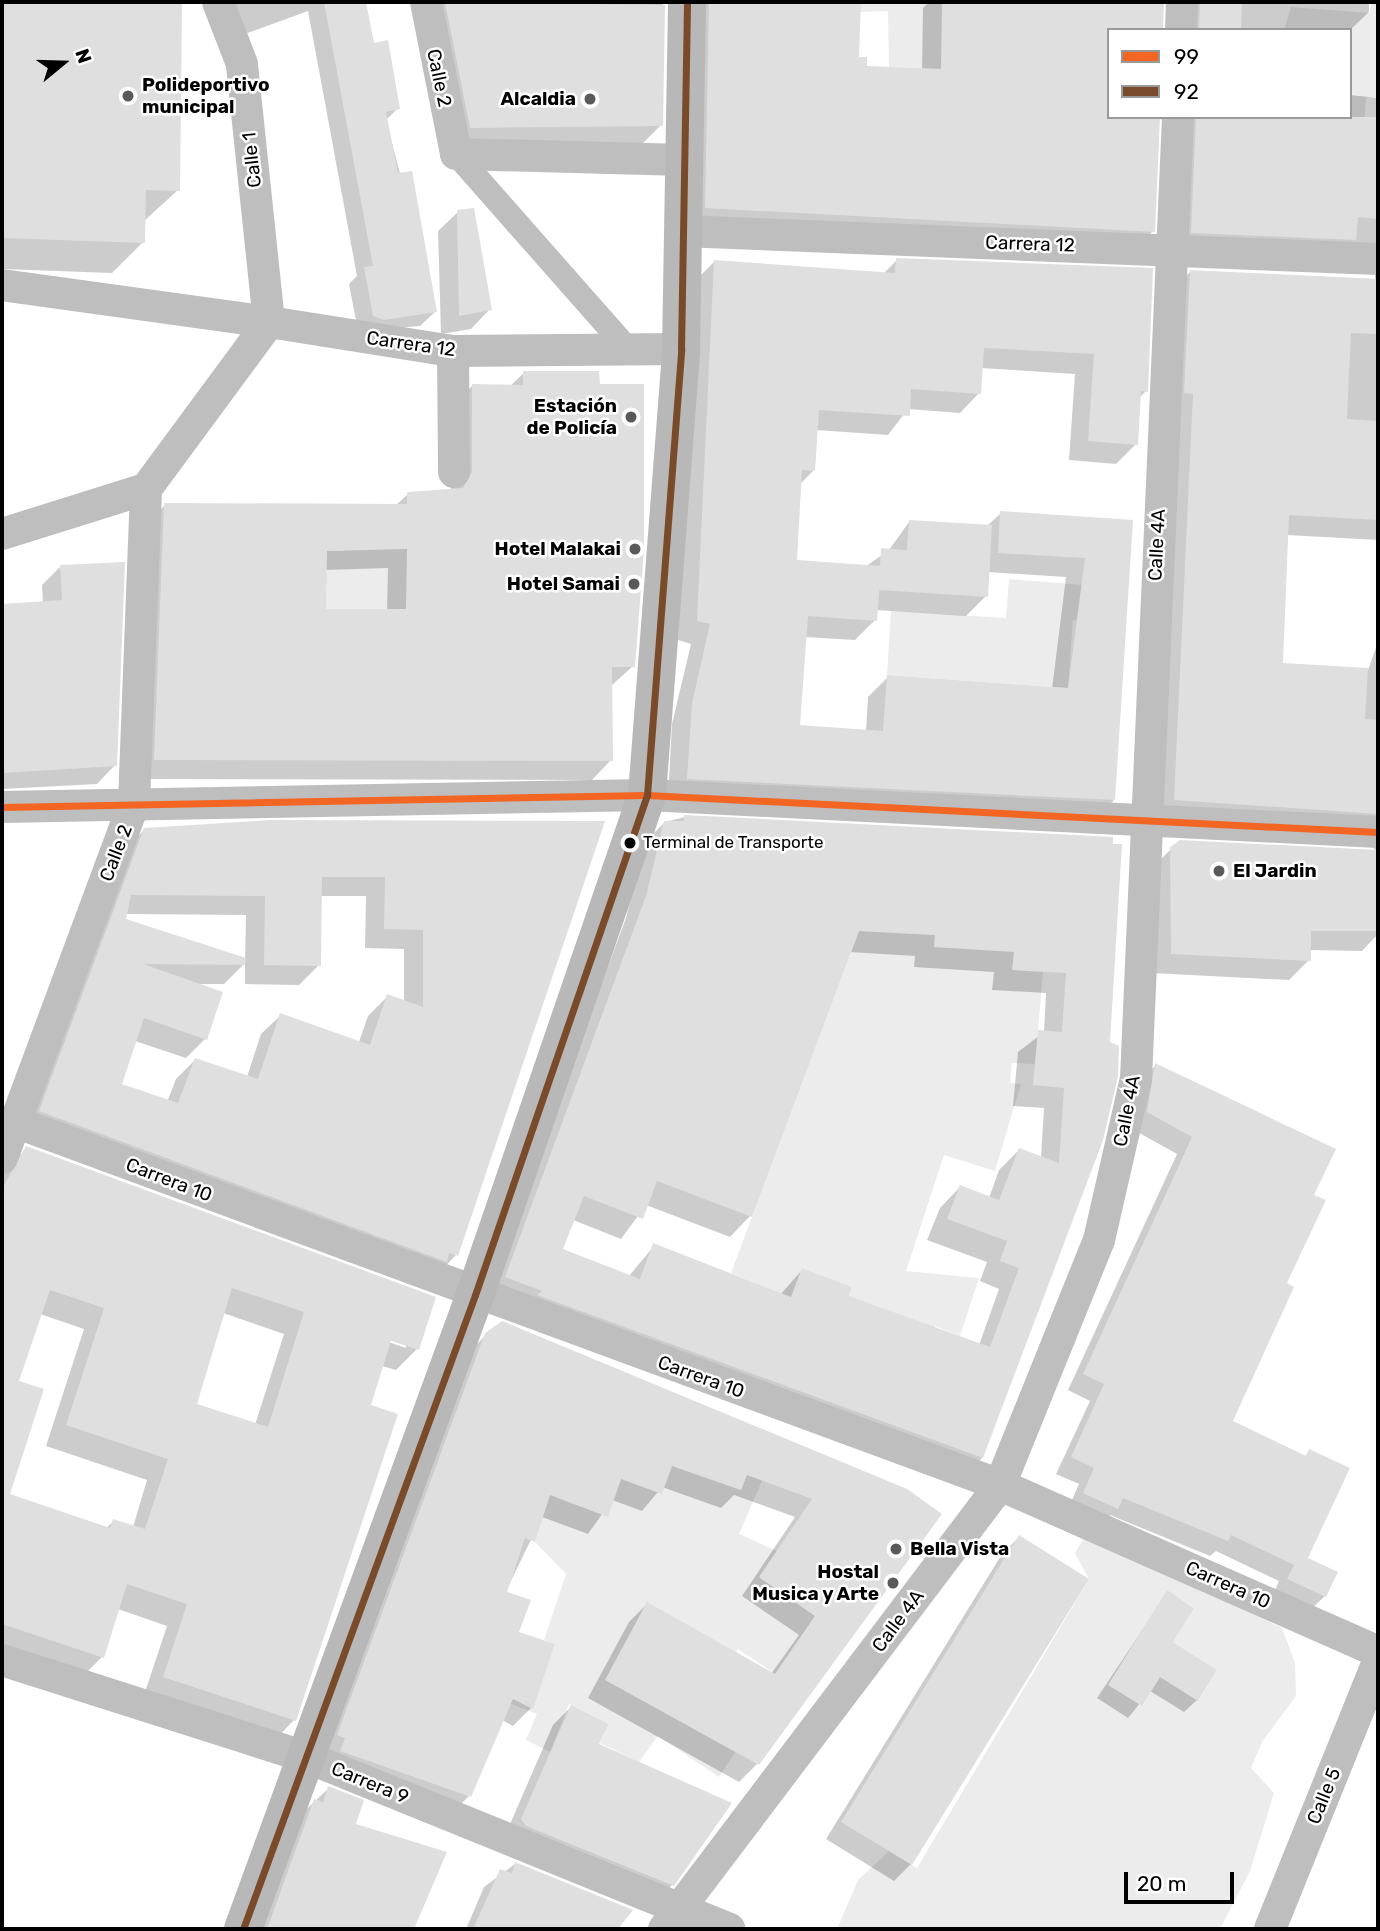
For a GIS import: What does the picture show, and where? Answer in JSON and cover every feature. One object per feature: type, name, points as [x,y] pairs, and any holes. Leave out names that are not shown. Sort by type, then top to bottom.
[{"type":"main road","points":[[243,1929],[475,1295],[648,795],[681,349],[687,2]]},
{"type":"street","name":"Calle 1","points":[[218,2],[242,64],[269,322]]},
{"type":"street","name":"Calle 2","points":[[426,2],[456,153]]},
{"type":"street","points":[[1181,28],[1182,2]]},
{"type":"street","name":"Calle 4A","points":[[673,1919],[1000,1485],[1099,1240],[1136,1079],[1143,819],[1178,119]]},
{"type":"street","points":[[456,153],[684,160]]},
{"type":"street","points":[[456,153],[626,347]]},
{"type":"street","name":"Carrera 12","points":[[682,231],[1378,259]]},
{"type":"street","name":"Carrera 12","points":[[2,285],[453,351],[626,347],[681,349]]},
{"type":"street","points":[[2,534],[146,489],[269,322]]},
{"type":"street","points":[[453,351],[454,472]]},
{"type":"street","name":"Calle 2","points":[[2,1158],[134,803],[146,489]]},
{"type":"street","points":[[2,807],[648,795],[1378,832]]},
{"type":"street","name":"Carrera 10","points":[[15,1122],[475,1295],[1000,1485],[1378,1652]]},
{"type":"street","name":"Carrera 9","points":[[2,1660],[306,1757],[673,1919],[729,1929]]},
{"type":"street","name":"Calle 5","points":[[1270,1929],[1378,1662]]},
{"type":"shaded area","points":[[861,2],[942,2],[942,18],[996,71],[889,67],[888,11],[860,12]]},
{"type":"shaded area","points":[[1371,2],[1378,2],[1378,97],[1366,97],[1364,129],[1352,119],[1352,28],[1285,28],[1291,7],[1370,13]]},
{"type":"shaded area","points":[[344,544],[407,549],[407,609],[282,609],[327,551],[344,551]]},
{"type":"shaded area","points":[[1009,579],[1083,585],[1081,621],[1073,620],[1068,688],[887,675],[891,611],[1006,618]]},
{"type":"shaded area","points":[[859,931],[935,935],[934,947],[1014,950],[1013,970],[1043,972],[1035,1064],[1012,1063],[1010,1083],[1021,1084],[995,1171],[944,1155],[906,1271],[979,1278],[960,1336],[935,1326],[919,1369],[849,1296],[852,1287],[802,1268],[791,1298],[731,1273]]},
{"type":"shaded area","points":[[631,1451],[741,1490],[747,1473],[762,1481],[739,1534],[777,1551],[760,1578],[815,1616],[775,1674],[738,1649],[709,1692],[741,1743],[719,1777],[658,1736],[639,1762],[600,1743],[609,1724],[569,1704],[550,1752],[526,1740],[537,1714],[497,1698],[543,1678],[555,1644],[544,1640],[566,1574],[535,1542],[552,1486],[608,1516]]},
{"type":"shaded area","points":[[1087,1533],[1282,1628],[1295,1663],[1296,1696],[1262,1742],[1251,1768],[1274,1793],[1250,1871],[1220,1929],[837,1929],[858,1880],[889,1851],[917,1868],[1089,1579],[1075,1553]],"holes":[[[1167,1591],[1194,1607],[1173,1642],[1217,1670],[1199,1700],[1160,1677],[1142,1706]]]},
{"type":"building","points":[[2,2],[182,3],[180,191],[146,190],[145,243],[2,238]]},
{"type":"building","points":[[324,2],[366,2],[374,43],[388,40],[400,109],[386,112],[398,173],[412,171],[437,312],[384,320],[373,316],[364,267],[373,266]]},
{"type":"building","points":[[445,2],[665,5],[663,126],[470,128]]},
{"type":"building","points":[[709,2],[861,2],[859,57],[867,57],[867,66],[941,69],[942,2],[1164,2],[1163,28],[1107,28],[1107,119],[1160,119],[1155,232],[705,208]]},
{"type":"building","points":[[1200,2],[1242,2],[1241,28],[1199,28]]},
{"type":"building","points":[[1378,117],[1378,219],[1358,217],[1356,240],[1191,233],[1196,119]]},
{"type":"building","points":[[474,208],[492,310],[459,316],[457,210]]},
{"type":"building","points":[[896,258],[1153,268],[1148,392],[1141,391],[1138,445],[1088,441],[1094,354],[984,348],[981,394],[911,389],[910,416],[819,410],[815,471],[802,470],[797,560],[880,566],[881,548],[907,550],[909,520],[992,525],[988,597],[879,590],[877,621],[808,616],[800,725],[883,731],[887,675],[1068,688],[1085,558],[998,553],[1000,511],[1133,520],[1115,800],[687,779],[692,703],[710,624],[697,621],[714,260],[895,273]]},
{"type":"building","points":[[1190,270],[1378,279],[1378,334],[1351,333],[1347,419],[1378,421],[1378,520],[1289,515],[1283,663],[1368,668],[1365,719],[1378,720],[1378,814],[1174,800],[1193,394],[1184,393]]},
{"type":"building","points":[[523,371],[599,371],[600,384],[644,384],[644,549],[635,667],[612,667],[613,761],[154,760],[164,503],[407,504],[407,492],[463,488],[472,472],[472,384],[523,385]],"holes":[[[407,549],[406,609],[326,609],[327,551]]]},
{"type":"building","points":[[125,562],[117,766],[2,773],[2,604],[62,600],[60,565]]},
{"type":"building","points":[[684,815],[1113,837],[1113,844],[1122,844],[1110,1042],[1119,1046],[1118,1077],[1103,1140],[983,1458],[537,1295],[542,1291],[505,1277],[646,896],[664,821],[684,821]],"holes":[[[859,931],[935,935],[934,947],[1014,952],[1012,970],[1066,973],[1062,1032],[1038,1030],[1033,1085],[1064,1088],[1059,1163],[1019,1148],[999,1200],[960,1185],[947,1219],[1007,1241],[1000,1261],[1019,1268],[990,1347],[849,1296],[852,1287],[802,1268],[791,1297],[653,1243],[640,1279],[563,1249],[584,1196],[643,1219],[657,1181],[752,1217]]]},
{"type":"building","points":[[270,820],[605,821],[458,1256],[449,1253],[447,1262],[39,1111],[144,828]],"holes":[[[322,877],[385,877],[384,929],[423,930],[423,1007],[387,994],[370,1045],[280,1013],[258,1079],[195,1058],[178,1103],[122,1084],[144,1018],[207,1040],[223,992],[143,964],[245,965],[246,958],[126,919],[131,895],[265,896],[264,965],[321,966]]]},
{"type":"building","points":[[1180,840],[1378,850],[1378,931],[1311,931],[1311,961],[1171,954],[1170,847]]},
{"type":"building","points":[[1155,1063],[1336,1149],[1314,1195],[1326,1200],[1287,1283],[1294,1287],[1233,1421],[1306,1456],[1309,1449],[1350,1468],[1308,1558],[1338,1572],[1326,1597],[1287,1579],[1294,1565],[1231,1535],[1228,1541],[1123,1498],[1118,1509],[1083,1493],[1094,1468],[1071,1457],[1104,1384],[1083,1374],[1192,1137],[1147,1112]]},
{"type":"building","points":[[26,1146],[436,1297],[419,1350],[391,1341],[371,1405],[398,1414],[296,1721],[163,1677],[187,1604],[127,1584],[104,1658],[2,1624],[2,1189]],"holes":[[[232,1288],[304,1312],[268,1427],[197,1404]],[[50,1290],[104,1308],[66,1425],[168,1459],[145,1529],[113,1519],[110,1528],[10,1494],[44,1389],[19,1381]]]},
{"type":"building","points":[[502,1321],[907,1489],[942,1514],[759,1765],[605,1680],[647,1602],[775,1674],[815,1616],[759,1577],[812,1499],[747,1475],[741,1490],[672,1466],[662,1494],[621,1479],[608,1517],[550,1495],[535,1542],[525,1538],[507,1592],[531,1600],[519,1632],[555,1644],[533,1709],[513,1699],[471,1797],[340,1751],[345,1738],[337,1735],[485,1333]]},
{"type":"building","points":[[1019,1535],[1089,1579],[912,1865],[841,1822]]},
{"type":"building","points":[[1167,1590],[1194,1608],[1173,1642],[1217,1670],[1198,1701],[1160,1677],[1142,1706],[1108,1685]]},
{"type":"building","points":[[571,1705],[609,1724],[599,1744],[732,1803],[674,1886],[526,1826],[521,1819]]},
{"type":"building","points":[[328,1786],[364,1800],[356,1824],[447,1852],[414,1929],[267,1929],[314,1799],[323,1802]]},
{"type":"building","points":[[515,1862],[633,1910],[618,1929],[473,1929],[500,1869],[512,1873]]},
{"type":"transit line","name":"92","points":[[243,1929],[475,1295],[647,795],[681,349],[687,2]]},
{"type":"transit line","name":"99","points":[[2,807],[647,795],[1378,832]]},
{"type":"place","name":"Polideportivo municipal","points":[[128,96]]},
{"type":"place","name":"Alcaldia","points":[[590,99]]},
{"type":"place","name":"Estación de Policía","points":[[631,417]]},
{"type":"place","name":"Hotel Malakai","points":[[635,549]]},
{"type":"place","name":"Hotel Samai","points":[[634,584]]},
{"type":"place","name":"Terminal de Transporte","points":[[630,843]]},
{"type":"place","name":"El Jardin","points":[[1219,871]]},
{"type":"place","name":"Bella Vista","points":[[896,1549]]},
{"type":"place","name":"Hostal Musica y Arte","points":[[893,1583]]}]
